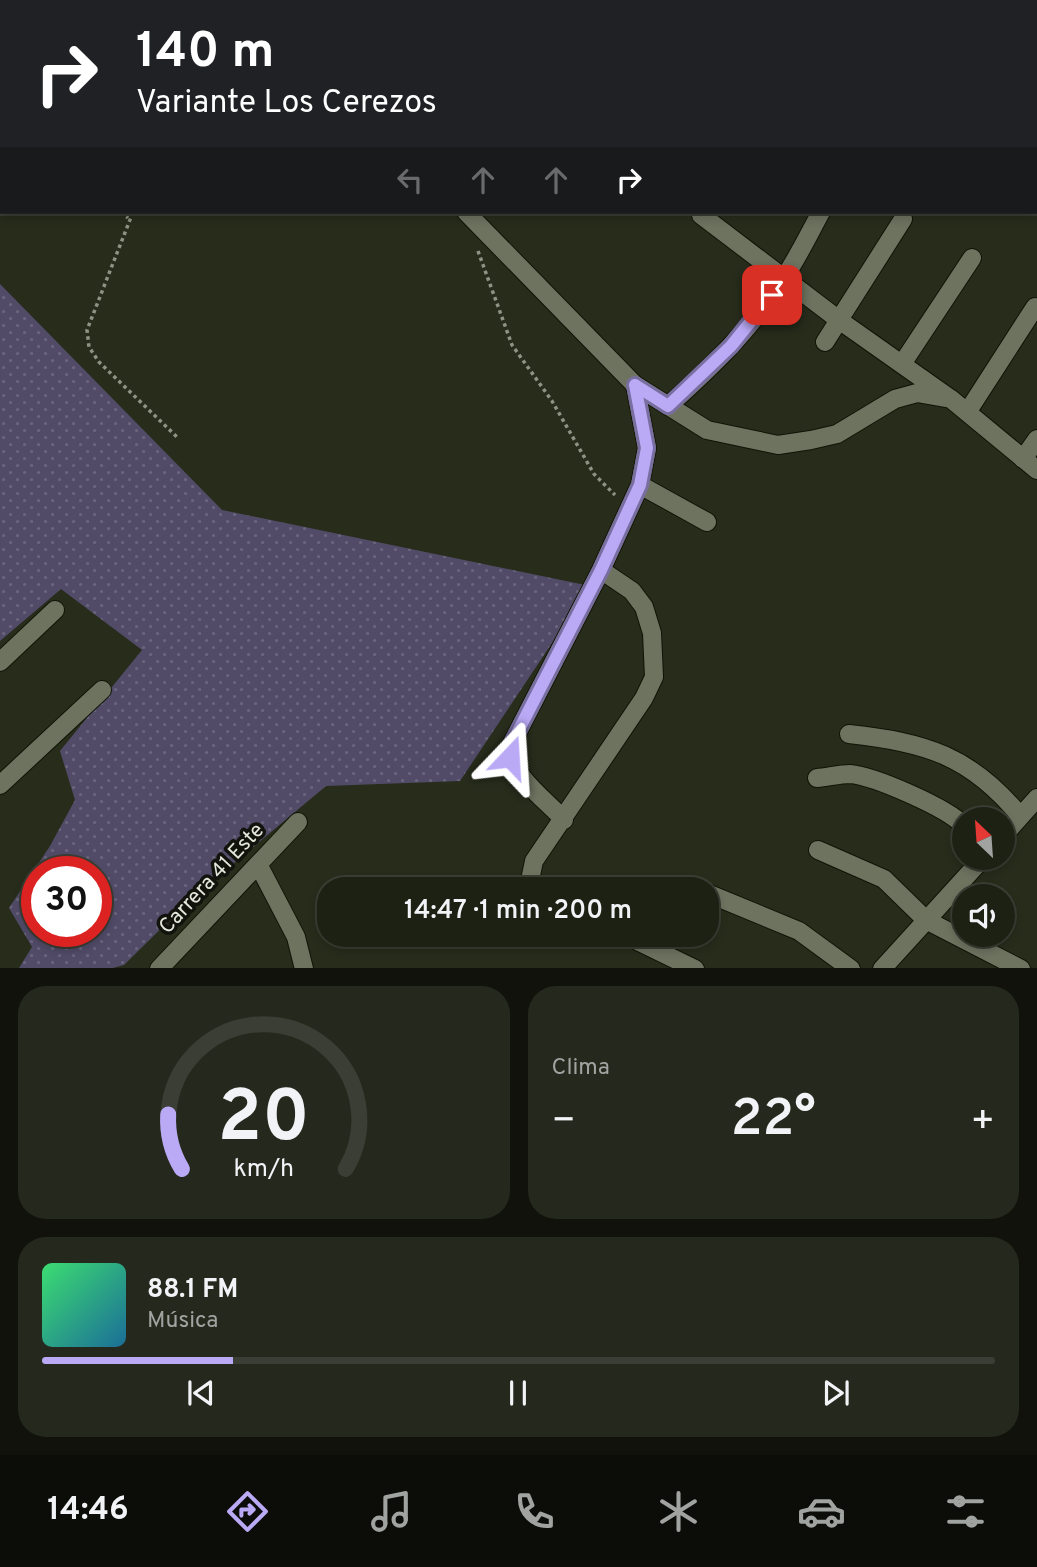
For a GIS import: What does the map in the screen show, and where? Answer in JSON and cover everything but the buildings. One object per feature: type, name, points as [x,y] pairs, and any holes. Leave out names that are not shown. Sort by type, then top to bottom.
[{"type":"street","points":[[468,214],[635,385],[708,430],[778,445],[837,434],[895,399],[917,393],[951,399]]},
{"type":"street","points":[[668,406],[731,346],[785,278],[820,214]]},
{"type":"street","points":[[701,215],[839,320],[968,411],[1030,465],[1037,439]]},
{"type":"street","points":[[825,342],[903,219]]},
{"type":"street","points":[[902,364],[972,258]]},
{"type":"street","points":[[968,411],[1035,307]]},
{"type":"street","points":[[564,820],[517,769],[510,757],[510,747],[601,570],[640,485],[647,448],[635,385]]},
{"type":"street","points":[[640,485],[707,522]]},
{"type":"street","points":[[531,877],[534,861],[645,698],[654,677],[652,633],[644,607],[632,591],[601,570]]},
{"type":"street","points":[[0,662],[55,610]]},
{"type":"street","points":[[0,786],[102,690]]},
{"type":"street","points":[[849,734],[899,739],[957,760],[997,788],[1020,816]]},
{"type":"street","points":[[817,778],[851,774],[896,788],[952,814]]},
{"type":"street","points":[[1015,822],[1037,798]]},
{"type":"street","name":"Carrera 41 Este","points":[[159,968],[298,822]]},
{"type":"street","points":[[818,850],[884,879],[926,920],[1021,968]]},
{"type":"street","points":[[258,864],[296,937],[304,968]]},
{"type":"street","points":[[881,968],[972,870]]},
{"type":"street","points":[[719,898],[799,931],[851,968]]},
{"type":"street","points":[[651,947],[695,968]]},
{"type":"path","points":[[123,214],[128,218]]},
{"type":"path","points":[[131,214],[87,330],[89,347],[99,362],[177,437]]},
{"type":"path","points":[[477,249],[512,345],[552,401],[594,474],[628,509]]},
{"type":"shaded area","points":[[0,284],[222,510],[590,586],[460,781],[326,786],[190,900],[124,965],[113,968],[19,968],[32,947],[112,947],[112,856],[43,856],[75,800],[60,751],[142,650],[61,589],[0,641]]},
{"type":"shaded area","points":[[21,890],[21,928],[9,908]]},
{"type":"route","points":[[510,757],[510,747],[601,570],[640,485],[647,448],[635,385],[668,406],[731,346],[772,295]]}]
